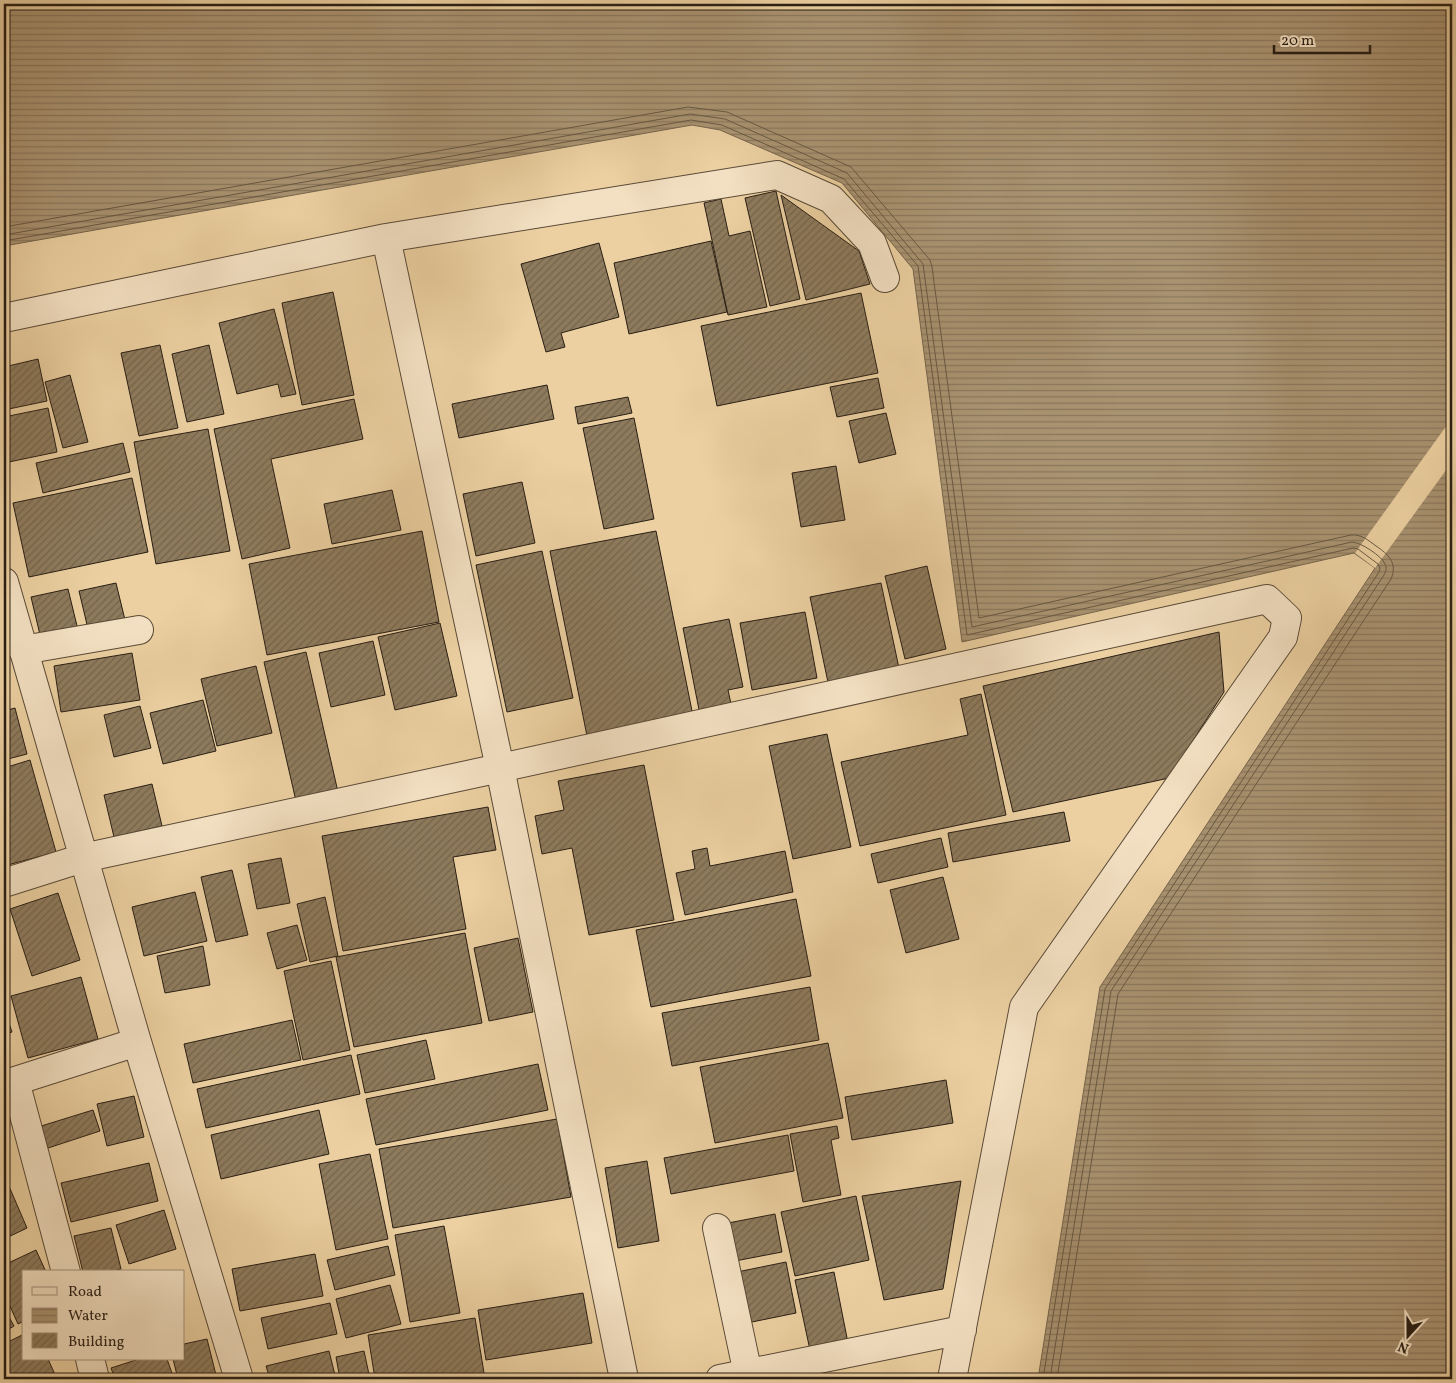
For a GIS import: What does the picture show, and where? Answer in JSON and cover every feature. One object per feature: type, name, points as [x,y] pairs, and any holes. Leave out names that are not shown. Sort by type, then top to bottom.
[{"type":"street","points":[[4,318],[386,238],[777,175],[831,199],[872,243],[885,278]]},
{"type":"street","points":[[386,238],[500,768],[624,1379]]},
{"type":"street","points":[[4,582],[137,1042],[240,1379]]},
{"type":"street","points":[[4,883],[84,858],[1267,599],[1287,618],[1283,638],[1024,1007],[952,1379]]},
{"type":"street","points":[[23,650],[139,630]]},
{"type":"street","points":[[65,1270],[9,1083],[137,1042]]},
{"type":"street","points":[[717,1228],[748,1374]]},
{"type":"street","points":[[720,1379],[962,1330]]},
{"type":"street","points":[[90,1360],[95,1379]]},
{"type":"water","points":[[4,4],[1452,4],[1452,1379],[1038,1379],[1100,987],[1375,568],[1354,553],[962,642],[913,269],[842,183],[720,130],[692,125],[4,246]]},
{"type":"pier","points":[[1452,418],[1452,462],[1375,568],[1355,553]]},
{"type":"building","points":[[776,191],[800,299],[770,306],[745,198]]},
{"type":"building","points":[[781,195],[859,251],[870,284],[806,300]]},
{"type":"building","points":[[721,199],[729,236],[750,231],[767,307],[728,315],[704,203]]},
{"type":"building","points":[[711,241],[727,312],[629,334],[614,263]]},
{"type":"building","points":[[599,243],[619,317],[561,333],[565,347],[546,352],[521,264]]},
{"type":"building","points":[[333,292],[354,395],[302,405],[282,303]]},
{"type":"building","points":[[861,293],[878,373],[717,406],[701,326]]},
{"type":"building","points":[[274,309],[296,394],[281,397],[278,384],[237,394],[219,323]]},
{"type":"building","points":[[160,345],[178,428],[139,436],[121,353]]},
{"type":"building","points":[[209,345],[224,414],[187,422],[172,354]]},
{"type":"building","points":[[38,359],[47,401],[4,410],[4,367]]},
{"type":"building","points":[[70,375],[88,442],[63,448],[45,382]]},
{"type":"building","points":[[878,378],[884,408],[837,417],[830,387]]},
{"type":"building","points":[[547,385],[554,419],[459,438],[452,404]]},
{"type":"building","points":[[628,397],[632,413],[578,424],[575,407]]},
{"type":"building","points":[[354,399],[363,439],[271,459],[290,548],[242,559],[214,429]]},
{"type":"building","points":[[48,408],[57,452],[4,463],[4,417]]},
{"type":"building","points":[[886,413],[896,454],[859,463],[849,421]]},
{"type":"building","points":[[634,418],[654,519],[604,529],[583,428]]},
{"type":"building","points":[[208,429],[230,551],[156,564],[134,442]]},
{"type":"building","points":[[123,443],[130,472],[43,493],[36,463]]},
{"type":"building","points":[[836,466],[845,520],[801,527],[792,473]]},
{"type":"building","points":[[132,478],[148,552],[29,577],[13,503]]},
{"type":"building","points":[[522,482],[535,543],[476,556],[463,494]]},
{"type":"building","points":[[392,490],[401,530],[332,544],[324,504]]},
{"type":"building","points":[[422,531],[439,622],[267,655],[249,564]]},
{"type":"building","points":[[656,531],[693,716],[587,736],[550,551]]},
{"type":"building","points":[[542,551],[573,698],[507,712],[476,565]]},
{"type":"building","points":[[927,566],[946,649],[905,659],[885,576]]},
{"type":"building","points":[[116,583],[126,624],[89,633],[79,591]]},
{"type":"building","points":[[881,583],[900,673],[829,687],[810,597]]},
{"type":"building","points":[[68,589],[78,630],[41,639],[31,597]]},
{"type":"building","points":[[805,612],[817,678],[752,690],[740,623]]},
{"type":"building","points":[[729,619],[743,687],[728,690],[733,713],[701,720],[683,628]]},
{"type":"building","points":[[440,623],[457,696],[395,710],[378,637]]},
{"type":"building","points":[[1219,632],[1224,692],[1169,778],[1013,812],[983,686]]},
{"type":"building","points":[[373,641],[385,695],[331,707],[319,653]]},
{"type":"building","points":[[306,652],[338,792],[296,801],[264,662]]},
{"type":"building","points":[[132,653],[140,700],[61,712],[54,666]]},
{"type":"building","points":[[256,666],[272,733],[217,746],[201,679]]},
{"type":"building","points":[[981,694],[1006,815],[860,846],[841,762],[968,735],[960,699]]},
{"type":"building","points":[[203,700],[216,751],[163,764],[150,713]]},
{"type":"building","points":[[140,706],[151,748],[114,757],[104,715]]},
{"type":"building","points":[[15,708],[27,754],[4,760],[4,711]]},
{"type":"building","points":[[827,734],[851,847],[793,859],[769,746]]},
{"type":"building","points":[[30,760],[56,852],[4,866],[4,768]]},
{"type":"building","points":[[644,765],[674,920],[589,935],[572,848],[542,854],[535,816],[564,810],[558,781]]},
{"type":"building","points":[[152,784],[162,826],[114,837],[104,795]]},
{"type":"building","points":[[488,807],[496,850],[453,857],[466,929],[343,951],[322,836]]},
{"type":"building","points":[[1064,812],[1070,841],[953,862],[948,833]]},
{"type":"building","points":[[941,838],[948,867],[878,883],[871,854]]},
{"type":"building","points":[[707,848],[710,866],[785,851],[793,892],[685,915],[676,873],[695,869],[692,851]]},
{"type":"building","points":[[281,858],[290,903],[257,909],[248,864]]},
{"type":"building","points":[[232,870],[248,935],[216,942],[201,877]]},
{"type":"building","points":[[943,877],[959,939],[906,953],[890,890]]},
{"type":"building","points":[[195,892],[207,941],[144,956],[132,907]]},
{"type":"building","points":[[58,893],[80,960],[32,976],[10,909]]},
{"type":"building","points":[[325,897],[338,956],[310,962],[297,904]]},
{"type":"building","points":[[796,899],[811,976],[651,1007],[636,930]]},
{"type":"building","points":[[297,925],[307,960],[277,969],[267,933]]},
{"type":"building","points":[[465,933],[482,1023],[354,1047],[336,957]]},
{"type":"building","points":[[518,938],[533,1012],[489,1021],[474,948]]},
{"type":"building","points":[[203,946],[210,985],[165,993],[157,956]]},
{"type":"building","points":[[331,961],[350,1050],[303,1060],[284,971]]},
{"type":"building","points":[[81,977],[98,1039],[28,1058],[11,996]]},
{"type":"building","points":[[810,987],[819,1040],[672,1066],[662,1013]]},
{"type":"building","points":[[4,1009],[12,1032],[4,1035]]},
{"type":"building","points":[[292,1020],[301,1060],[193,1083],[184,1044]]},
{"type":"building","points":[[426,1040],[435,1079],[365,1093],[357,1055]]},
{"type":"building","points":[[828,1043],[843,1118],[715,1143],[700,1067]]},
{"type":"building","points":[[351,1055],[360,1094],[206,1128],[197,1089]]},
{"type":"building","points":[[538,1064],[548,1110],[376,1145],[366,1099]]},
{"type":"building","points":[[946,1080],[953,1123],[852,1140],[845,1097]]},
{"type":"building","points":[[134,1096],[144,1137],[107,1146],[97,1104]]},
{"type":"building","points":[[93,1110],[100,1131],[45,1149],[38,1127]]},
{"type":"building","points":[[319,1110],[329,1154],[221,1179],[211,1135]]},
{"type":"building","points":[[557,1119],[571,1197],[393,1228],[379,1149]]},
{"type":"building","points":[[837,1126],[839,1138],[831,1140],[841,1195],[803,1202],[790,1134]]},
{"type":"building","points":[[788,1135],[794,1171],[671,1194],[664,1158]]},
{"type":"building","points":[[370,1154],[388,1239],[336,1250],[319,1164]]},
{"type":"building","points":[[647,1161],[659,1241],[618,1248],[605,1168]]},
{"type":"building","points":[[149,1163],[158,1201],[71,1222],[61,1183]]},
{"type":"building","points":[[4,1177],[27,1228],[4,1239]]},
{"type":"building","points":[[961,1181],[943,1289],[884,1300],[862,1196]]},
{"type":"building","points":[[856,1196],[869,1260],[795,1276],[781,1212]]},
{"type":"building","points":[[164,1210],[176,1249],[129,1264],[116,1225]]},
{"type":"building","points":[[775,1214],[782,1252],[735,1261],[728,1223]]},
{"type":"building","points":[[444,1226],[460,1313],[410,1322],[395,1235]]},
{"type":"building","points":[[111,1228],[121,1269],[82,1270],[74,1236]]},
{"type":"building","points":[[388,1246],[395,1275],[335,1290],[327,1260]]},
{"type":"building","points":[[36,1250],[45,1270],[22,1270],[22,1322],[18,1324],[4,1293],[4,1265]]},
{"type":"building","points":[[315,1254],[323,1296],[240,1311],[232,1269]]},
{"type":"building","points":[[786,1262],[796,1313],[747,1323],[737,1272]]},
{"type":"building","points":[[834,1272],[848,1343],[810,1350],[795,1280]]},
{"type":"building","points":[[390,1285],[401,1324],[346,1338],[336,1299]]},
{"type":"building","points":[[583,1293],[592,1343],[486,1360],[478,1310]]},
{"type":"building","points":[[330,1303],[337,1334],[268,1349],[261,1318]]},
{"type":"building","points":[[4,1308],[14,1326],[4,1332]]},
{"type":"building","points":[[475,1318],[485,1379],[375,1379],[368,1335]]},
{"type":"building","points":[[22,1335],[22,1360],[48,1360],[57,1379],[4,1379],[4,1344]]},
{"type":"building","points":[[207,1339],[217,1379],[178,1379],[173,1360],[185,1360],[185,1344]]},
{"type":"building","points":[[329,1351],[336,1379],[270,1379],[266,1366]]},
{"type":"building","points":[[364,1351],[370,1379],[340,1379],[336,1357]]},
{"type":"building","points":[[136,1360],[167,1360],[174,1379],[115,1379],[111,1368]]}]
